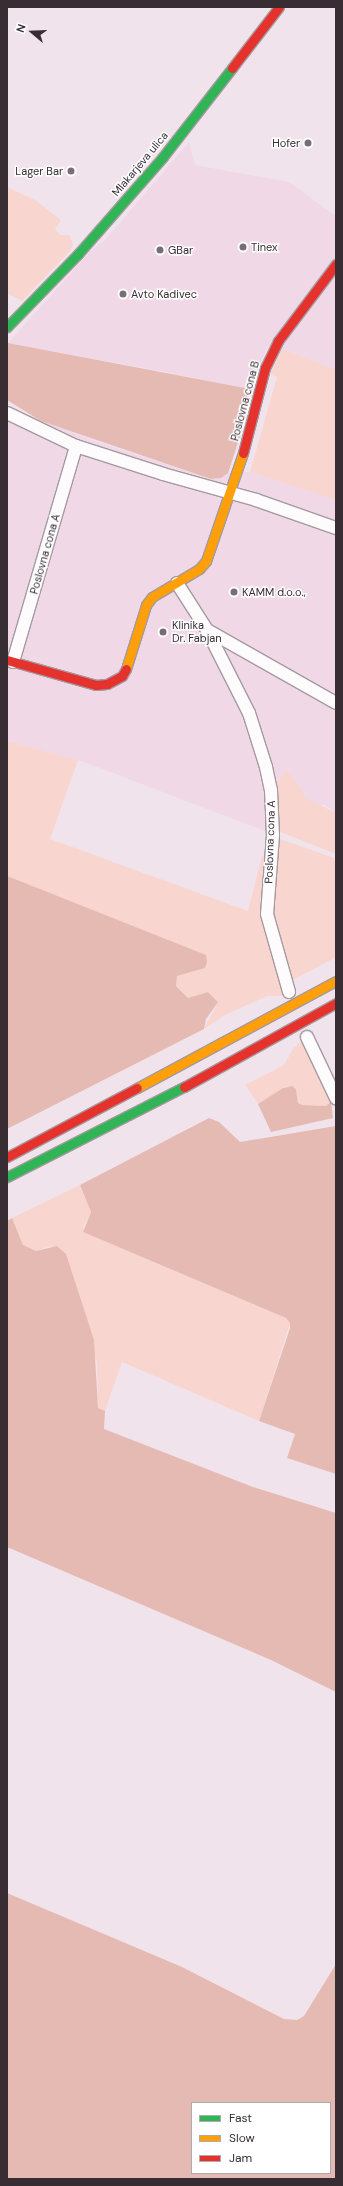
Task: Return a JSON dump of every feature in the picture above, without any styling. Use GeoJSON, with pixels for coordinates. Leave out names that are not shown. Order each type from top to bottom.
{"type":"FeatureCollection","features":[{"type":"Feature","properties":{"kind":"main road","name":"Mlakarjeva ulica"},"geometry":{"type":"LineString","coordinates":[[7,327],[78,254],[148,174],[279,7]]}},
{"type":"Feature","properties":{"kind":"main road","name":"Poslovna cona B"},"geometry":{"type":"LineString","coordinates":[[231,493],[268,361],[278,341],[336,264]]}},
{"type":"Feature","properties":{"kind":"main road","name":"Poslovna cona A"},"geometry":{"type":"LineString","coordinates":[[10,661],[82,683],[107,684],[122,676],[128,666],[146,606],[152,597],[199,569],[206,561],[231,493]]}},
{"type":"Feature","properties":{"kind":"main road"},"geometry":{"type":"LineString","coordinates":[[7,1157],[336,981]]}},
{"type":"Feature","properties":{"kind":"main road"},"geometry":{"type":"LineString","coordinates":[[7,1177],[182,1088],[336,1003]]}},
{"type":"Feature","properties":{"kind":"street"},"geometry":{"type":"LineString","coordinates":[[7,413],[76,446],[231,493],[336,528]]}},
{"type":"Feature","properties":{"kind":"street","name":"Poslovna cona A"},"geometry":{"type":"LineString","coordinates":[[10,661],[76,446]]}},
{"type":"Feature","properties":{"kind":"street","name":"Poslovna cona A"},"geometry":{"type":"LineString","coordinates":[[177,582],[207,630],[249,713],[266,767],[271,790],[272,835],[267,914],[289,992]]}},
{"type":"Feature","properties":{"kind":"street"},"geometry":{"type":"LineString","coordinates":[[207,630],[336,703]]}},
{"type":"Feature","properties":{"kind":"street"},"geometry":{"type":"LineString","coordinates":[[307,1037],[336,1098]]}},
{"type":"Feature","properties":{"kind":"shaded area"},"geometry":{"type":"Polygon","coordinates":[[[189,142],[195,165],[289,182],[336,216],[336,370],[268,346],[248,391],[245,388],[160,371],[8,343],[90,252],[105,240],[189,142]]]}},
{"type":"Feature","properties":{"kind":"shaded area"},"geometry":{"type":"Polygon","coordinates":[[[7,187],[35,200],[61,220],[55,229],[61,235],[69,235],[73,244],[71,250],[22,301],[7,293],[7,187]]]}},
{"type":"Feature","properties":{"kind":"shaded area"},"geometry":{"type":"Polygon","coordinates":[[[8,343],[245,388],[248,391],[241,433],[228,473],[221,478],[211,479],[41,421],[7,400],[8,343]]]}},
{"type":"Feature","properties":{"kind":"shaded area"},"geometry":{"type":"Polygon","coordinates":[[[282,349],[336,370],[336,500],[250,472],[277,377],[270,374],[282,349]]]}},
{"type":"Feature","properties":{"kind":"shaded area"},"geometry":{"type":"Polygon","coordinates":[[[7,406],[92,440],[211,479],[221,478],[228,473],[250,472],[336,500],[336,813],[323,804],[321,807],[277,782],[278,821],[268,832],[81,761],[7,741],[7,406]]]}},
{"type":"Feature","properties":{"kind":"shaded area"},"geometry":{"type":"Polygon","coordinates":[[[7,741],[78,760],[50,839],[248,911],[262,856],[266,856],[263,918],[267,941],[285,992],[285,996],[267,996],[225,1015],[204,1029],[218,1002],[208,992],[188,998],[176,986],[177,976],[205,968],[7,876],[7,741]]]}},
{"type":"Feature","properties":{"kind":"shaded area"},"geometry":{"type":"Polygon","coordinates":[[[287,770],[304,793],[304,797],[336,813],[336,854],[278,831],[277,782],[287,770]]]}},
{"type":"Feature","properties":{"kind":"shaded area"},"geometry":{"type":"Polygon","coordinates":[[[277,838],[334,858],[336,864],[336,957],[291,981],[273,923],[277,838]]]}},
{"type":"Feature","properties":{"kind":"shaded area"},"geometry":{"type":"Polygon","coordinates":[[[7,876],[206,955],[207,962],[205,968],[177,976],[176,986],[188,998],[208,992],[218,1002],[206,1019],[204,1029],[7,1129],[7,876]]]}},
{"type":"Feature","properties":{"kind":"shaded area"},"geometry":{"type":"Polygon","coordinates":[[[303,1040],[331,1102],[326,1106],[302,1105],[298,1103],[296,1089],[287,1086],[258,1104],[245,1085],[284,1065],[294,1047],[303,1040]]]}},
{"type":"Feature","properties":{"kind":"shaded area"},"geometry":{"type":"Polygon","coordinates":[[[292,1086],[296,1089],[298,1103],[302,1105],[326,1106],[331,1102],[333,1118],[271,1132],[258,1104],[283,1088],[292,1086]]]}},
{"type":"Feature","properties":{"kind":"shaded area"},"geometry":{"type":"Polygon","coordinates":[[[209,1118],[219,1122],[240,1142],[336,1126],[336,1474],[287,1458],[295,1434],[259,1421],[290,1328],[290,1323],[286,1318],[83,1232],[91,1212],[80,1185],[209,1118]]]}},
{"type":"Feature","properties":{"kind":"shaded area"},"geometry":{"type":"Polygon","coordinates":[[[80,1185],[91,1212],[83,1227],[90,1235],[286,1318],[290,1323],[259,1421],[122,1362],[105,1411],[98,1408],[97,1362],[51,1246],[36,1251],[23,1245],[12,1218],[80,1185]]]}},
{"type":"Feature","properties":{"kind":"shaded area"},"geometry":{"type":"Polygon","coordinates":[[[12,1218],[23,1245],[36,1251],[57,1246],[66,1254],[94,1340],[98,1408],[105,1411],[104,1429],[253,1487],[336,1513],[336,1692],[271,1660],[7,1547],[7,1221],[12,1218]]]}},
{"type":"Feature","properties":{"kind":"shaded area"},"geometry":{"type":"Polygon","coordinates":[[[7,1893],[182,1967],[284,2019],[297,2020],[304,2016],[336,1964],[336,2179],[7,2179],[7,1893]]]}},
{"type":"Feature","properties":{"kind":"traffic: fast"},"geometry":{"type":"LineString","coordinates":[[7,327],[78,254],[162,158],[232,68]]}},
{"type":"Feature","properties":{"kind":"traffic: fast"},"geometry":{"type":"LineString","coordinates":[[7,1177],[184,1087]]}},
{"type":"Feature","properties":{"kind":"traffic: slow"},"geometry":{"type":"LineString","coordinates":[[126,669],[146,605],[152,597],[199,569],[206,561],[243,453]]}},
{"type":"Feature","properties":{"kind":"traffic: slow"},"geometry":{"type":"LineString","coordinates":[[137,1088],[336,981]]}},
{"type":"Feature","properties":{"kind":"traffic: jam"},"geometry":{"type":"LineString","coordinates":[[232,68],[279,7]]}},
{"type":"Feature","properties":{"kind":"traffic: jam"},"geometry":{"type":"LineString","coordinates":[[243,453],[265,368],[278,341],[336,264]]}},
{"type":"Feature","properties":{"kind":"traffic: jam"},"geometry":{"type":"LineString","coordinates":[[7,660],[96,685],[107,684],[122,676],[126,669]]}},
{"type":"Feature","properties":{"kind":"traffic: jam"},"geometry":{"type":"LineString","coordinates":[[184,1087],[336,1003]]}},
{"type":"Feature","properties":{"kind":"traffic: jam"},"geometry":{"type":"LineString","coordinates":[[7,1157],[137,1088]]}},
{"type":"Feature","properties":{"kind":"place","name":"Hofer"},"geometry":{"type":"Point","coordinates":[308,143]}},
{"type":"Feature","properties":{"kind":"place","name":"Lager Bar"},"geometry":{"type":"Point","coordinates":[71,171]}},
{"type":"Feature","properties":{"kind":"place","name":"Tinex"},"geometry":{"type":"Point","coordinates":[243,247]}},
{"type":"Feature","properties":{"kind":"place","name":"GBar"},"geometry":{"type":"Point","coordinates":[160,250]}},
{"type":"Feature","properties":{"kind":"place","name":"Avto Kadivec"},"geometry":{"type":"Point","coordinates":[123,294]}},
{"type":"Feature","properties":{"kind":"place","name":"KAMM d.o.o.,"},"geometry":{"type":"Point","coordinates":[234,592]}},
{"type":"Feature","properties":{"kind":"place","name":"Klinika Dr. Fabjan"},"geometry":{"type":"Point","coordinates":[163,632]}}]}
